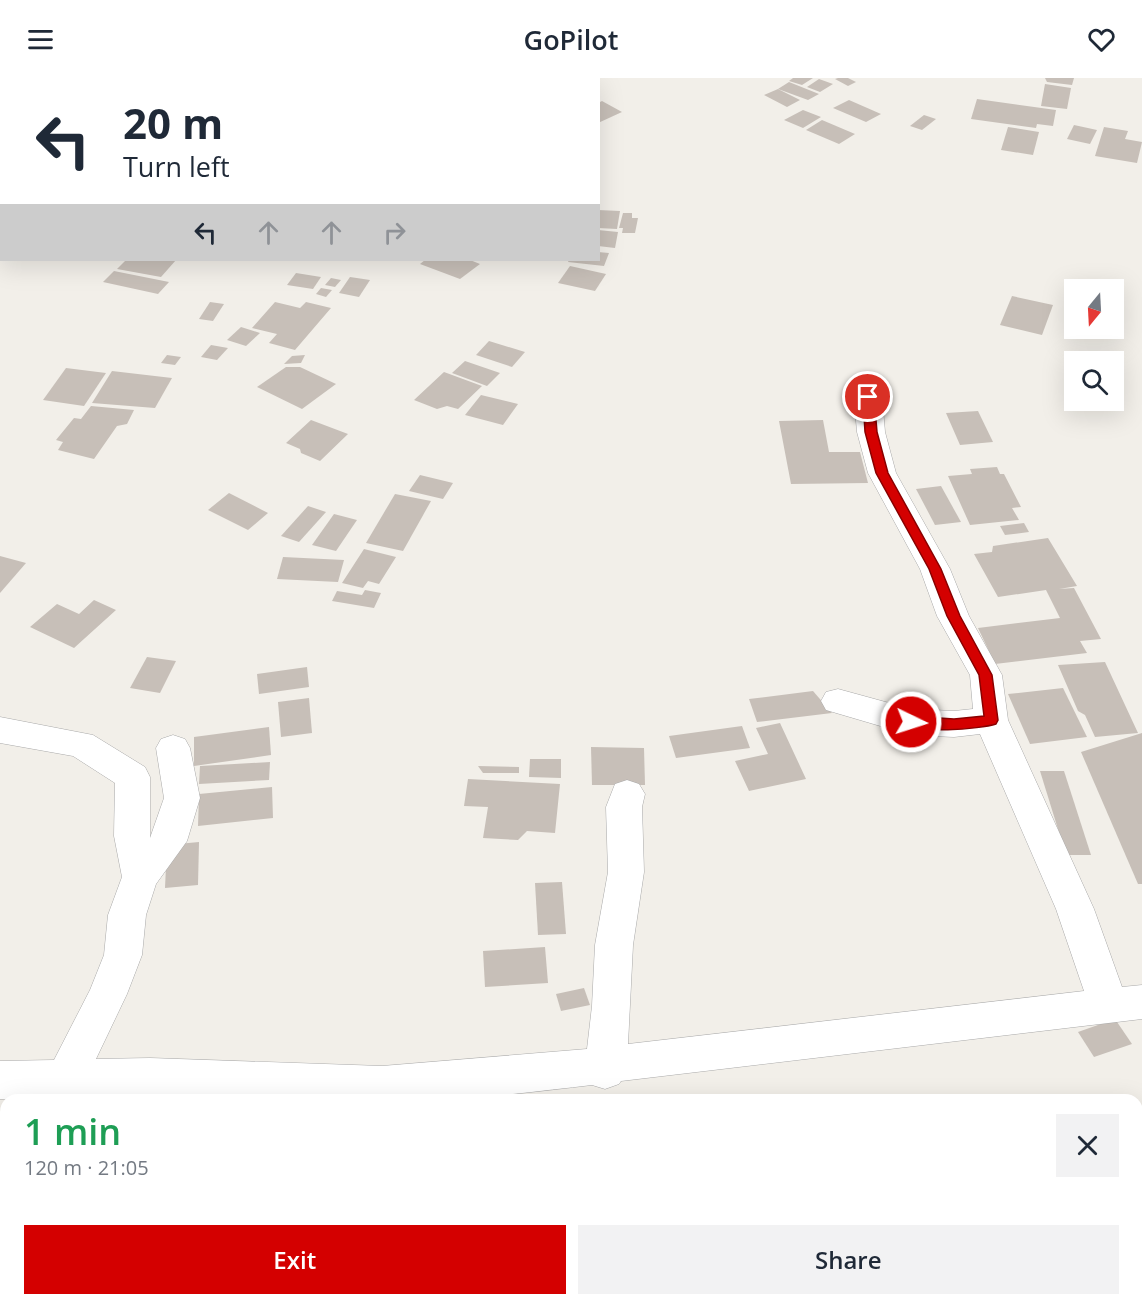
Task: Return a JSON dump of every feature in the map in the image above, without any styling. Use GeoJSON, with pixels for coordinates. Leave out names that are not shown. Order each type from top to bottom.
{"type":"FeatureCollection","features":[{"type":"Feature","properties":{"kind":"street"},"geometry":{"type":"LineString","coordinates":[[0,1080],[66,1089],[150,1076],[382,1085],[606,1068],[1126,1004],[1075,909],[991,720],[986,675],[953,616],[935,569],[882,473],[871,432],[868,397]]}},
{"type":"Feature","properties":{"kind":"street"},"geometry":{"type":"LineString","coordinates":[[838,702],[911,722],[954,724],[991,720]]}},
{"type":"Feature","properties":{"kind":"street"},"geometry":{"type":"LineString","coordinates":[[0,730],[81,744],[133,777],[132,836],[140,877]]}},
{"type":"Feature","properties":{"kind":"street"},"geometry":{"type":"LineString","coordinates":[[66,1089],[123,955],[127,915],[140,877],[169,840],[182,798],[173,748]]}},
{"type":"Feature","properties":{"kind":"street"},"geometry":{"type":"LineString","coordinates":[[606,1068],[612,1006],[614,945],[626,872],[624,807],[627,794]]}},
{"type":"Feature","properties":{"kind":"building"},"geometry":{"type":"Polygon","coordinates":[[[793,78],[813,78],[802,85],[789,81],[793,78]]]}},
{"type":"Feature","properties":{"kind":"building"},"geometry":{"type":"Polygon","coordinates":[[[848,78],[856,82],[848,86],[835,79],[848,78]]]}},
{"type":"Feature","properties":{"kind":"building"},"geometry":{"type":"Polygon","coordinates":[[[1045,78],[1074,78],[1072,85],[1047,82],[1045,78]]]}},
{"type":"Feature","properties":{"kind":"building"},"geometry":{"type":"Polygon","coordinates":[[[819,79],[833,84],[820,92],[807,87],[819,79]]]}},
{"type":"Feature","properties":{"kind":"building"},"geometry":{"type":"Polygon","coordinates":[[[789,82],[819,94],[808,100],[778,89],[789,82]]]}},
{"type":"Feature","properties":{"kind":"building"},"geometry":{"type":"Polygon","coordinates":[[[1045,84],[1071,88],[1067,109],[1041,106],[1045,84]]]}},
{"type":"Feature","properties":{"kind":"building"},"geometry":{"type":"Polygon","coordinates":[[[778,89],[800,100],[787,107],[764,95],[778,89]]]}},
{"type":"Feature","properties":{"kind":"building"},"geometry":{"type":"Polygon","coordinates":[[[977,99],[1056,110],[1053,126],[1037,124],[1036,128],[971,119],[977,99]]]}},
{"type":"Feature","properties":{"kind":"building"},"geometry":{"type":"Polygon","coordinates":[[[849,100],[881,114],[866,122],[833,108],[849,100]]]}},
{"type":"Feature","properties":{"kind":"building"},"geometry":{"type":"Polygon","coordinates":[[[602,101],[622,112],[600,122],[600,102],[602,101]]]}},
{"type":"Feature","properties":{"kind":"building"},"geometry":{"type":"Polygon","coordinates":[[[803,110],[821,117],[803,128],[784,120],[803,110]]]}},
{"type":"Feature","properties":{"kind":"building"},"geometry":{"type":"Polygon","coordinates":[[[924,115],[936,119],[922,130],[910,126],[924,115]]]}},
{"type":"Feature","properties":{"kind":"building"},"geometry":{"type":"Polygon","coordinates":[[[822,120],[855,134],[839,144],[806,130],[822,120]]]}},
{"type":"Feature","properties":{"kind":"building"},"geometry":{"type":"Polygon","coordinates":[[[1074,125],[1097,130],[1090,144],[1067,139],[1074,125]]]}},
{"type":"Feature","properties":{"kind":"building"},"geometry":{"type":"Polygon","coordinates":[[[1008,127],[1039,132],[1033,155],[1001,150],[1008,127]]]}},
{"type":"Feature","properties":{"kind":"building"},"geometry":{"type":"Polygon","coordinates":[[[1104,127],[1128,131],[1125,139],[1142,142],[1137,163],[1095,156],[1104,127]]]}},
{"type":"Feature","properties":{"kind":"building"},"geometry":{"type":"Polygon","coordinates":[[[600,210],[620,211],[617,229],[600,228],[600,210]]]}},
{"type":"Feature","properties":{"kind":"building"},"geometry":{"type":"Polygon","coordinates":[[[623,213],[632,213],[632,218],[638,218],[635,233],[622,233],[623,228],[619,228],[623,213]]]}},
{"type":"Feature","properties":{"kind":"building"},"geometry":{"type":"Polygon","coordinates":[[[600,230],[618,232],[615,248],[600,246],[600,230]]]}},
{"type":"Feature","properties":{"kind":"building"},"geometry":{"type":"Polygon","coordinates":[[[600,252],[609,253],[604,266],[568,262],[600,261],[600,252]]]}},
{"type":"Feature","properties":{"kind":"building"},"geometry":{"type":"Polygon","coordinates":[[[125,261],[175,261],[161,277],[117,269],[125,261]]]}},
{"type":"Feature","properties":{"kind":"building"},"geometry":{"type":"Polygon","coordinates":[[[424,261],[472,261],[480,264],[460,279],[420,264],[424,261]]]}},
{"type":"Feature","properties":{"kind":"building"},"geometry":{"type":"Polygon","coordinates":[[[570,266],[606,274],[595,291],[558,283],[570,266]]]}},
{"type":"Feature","properties":{"kind":"building"},"geometry":{"type":"Polygon","coordinates":[[[114,271],[169,282],[158,294],[103,282],[114,271]]]}},
{"type":"Feature","properties":{"kind":"building"},"geometry":{"type":"Polygon","coordinates":[[[296,273],[321,277],[313,289],[287,285],[296,273]]]}},
{"type":"Feature","properties":{"kind":"building"},"geometry":{"type":"Polygon","coordinates":[[[350,277],[370,280],[359,297],[339,293],[350,277]]]}},
{"type":"Feature","properties":{"kind":"building"},"geometry":{"type":"Polygon","coordinates":[[[331,278],[341,280],[335,287],[325,285],[331,278]]]}},
{"type":"Feature","properties":{"kind":"building"},"geometry":{"type":"Polygon","coordinates":[[[321,288],[332,290],[326,297],[316,294],[321,288]]]}},
{"type":"Feature","properties":{"kind":"building"},"geometry":{"type":"Polygon","coordinates":[[[1012,296],[1053,305],[1042,335],[1000,325],[1012,296]]]}},
{"type":"Feature","properties":{"kind":"building"},"geometry":{"type":"Polygon","coordinates":[[[210,302],[224,304],[213,321],[199,319],[210,302]]]}},
{"type":"Feature","properties":{"kind":"building"},"geometry":{"type":"Polygon","coordinates":[[[275,302],[300,308],[306,302],[331,308],[295,350],[269,343],[277,334],[252,328],[275,302]]]}},
{"type":"Feature","properties":{"kind":"building"},"geometry":{"type":"Polygon","coordinates":[[[241,327],[260,333],[246,346],[227,340],[241,327]]]}},
{"type":"Feature","properties":{"kind":"building"},"geometry":{"type":"Polygon","coordinates":[[[489,341],[525,352],[512,367],[476,355],[489,341]]]}},
{"type":"Feature","properties":{"kind":"building"},"geometry":{"type":"Polygon","coordinates":[[[211,345],[228,348],[217,360],[201,357],[211,345]]]}},
{"type":"Feature","properties":{"kind":"building"},"geometry":{"type":"Polygon","coordinates":[[[167,355],[181,357],[175,365],[161,363],[167,355]]]}},
{"type":"Feature","properties":{"kind":"building"},"geometry":{"type":"Polygon","coordinates":[[[305,355],[301,363],[284,364],[292,356],[305,355]]]}},
{"type":"Feature","properties":{"kind":"building"},"geometry":{"type":"Polygon","coordinates":[[[465,361],[500,373],[487,386],[452,373],[465,361]]]}},
{"type":"Feature","properties":{"kind":"building"},"geometry":{"type":"Polygon","coordinates":[[[286,367],[300,367],[336,384],[302,409],[257,387],[286,367]]]}},
{"type":"Feature","properties":{"kind":"building"},"geometry":{"type":"Polygon","coordinates":[[[66,368],[106,373],[84,406],[43,400],[66,368]]]}},
{"type":"Feature","properties":{"kind":"building"},"geometry":{"type":"Polygon","coordinates":[[[112,371],[172,378],[155,408],[92,403],[112,371]]]}},
{"type":"Feature","properties":{"kind":"building"},"geometry":{"type":"Polygon","coordinates":[[[444,372],[482,386],[458,409],[447,406],[437,409],[414,400],[444,372]]]}},
{"type":"Feature","properties":{"kind":"building"},"geometry":{"type":"Polygon","coordinates":[[[481,395],[518,404],[503,425],[465,415],[481,395]]]}},
{"type":"Feature","properties":{"kind":"building"},"geometry":{"type":"Polygon","coordinates":[[[91,406],[134,410],[127,424],[117,426],[94,459],[58,450],[63,442],[56,440],[74,418],[81,419],[91,406]]]}},
{"type":"Feature","properties":{"kind":"building"},"geometry":{"type":"Polygon","coordinates":[[[978,411],[993,442],[960,445],[946,413],[978,411]]]}},
{"type":"Feature","properties":{"kind":"building"},"geometry":{"type":"Polygon","coordinates":[[[311,420],[348,434],[320,461],[301,453],[300,449],[286,443],[311,420]]]}},
{"type":"Feature","properties":{"kind":"building"},"geometry":{"type":"Polygon","coordinates":[[[823,420],[829,452],[860,452],[868,483],[791,484],[779,421],[823,420]]]}},
{"type":"Feature","properties":{"kind":"building"},"geometry":{"type":"Polygon","coordinates":[[[997,467],[1000,474],[1004,474],[1021,507],[1012,508],[1019,520],[970,525],[948,476],[972,474],[970,469],[997,467]]]}},
{"type":"Feature","properties":{"kind":"building"},"geometry":{"type":"Polygon","coordinates":[[[420,475],[453,483],[443,499],[409,491],[420,475]]]}},
{"type":"Feature","properties":{"kind":"building"},"geometry":{"type":"Polygon","coordinates":[[[941,486],[961,522],[935,525],[916,489],[941,486]]]}},
{"type":"Feature","properties":{"kind":"building"},"geometry":{"type":"Polygon","coordinates":[[[229,493],[268,513],[248,530],[208,510],[229,493]]]}},
{"type":"Feature","properties":{"kind":"building"},"geometry":{"type":"Polygon","coordinates":[[[395,494],[431,501],[403,551],[366,543],[395,494]]]}},
{"type":"Feature","properties":{"kind":"building"},"geometry":{"type":"Polygon","coordinates":[[[308,506],[326,512],[299,542],[281,536],[308,506]]]}},
{"type":"Feature","properties":{"kind":"building"},"geometry":{"type":"Polygon","coordinates":[[[334,514],[357,520],[336,551],[312,545],[334,514]]]}},
{"type":"Feature","properties":{"kind":"building"},"geometry":{"type":"Polygon","coordinates":[[[1024,523],[1029,532],[1005,535],[1000,526],[1024,523]]]}},
{"type":"Feature","properties":{"kind":"building"},"geometry":{"type":"Polygon","coordinates":[[[1048,538],[1077,586],[1059,589],[1074,588],[1101,639],[1080,641],[1087,653],[995,664],[978,628],[1060,618],[1046,590],[998,597],[974,554],[992,552],[993,546],[1048,538]]]}},
{"type":"Feature","properties":{"kind":"building"},"geometry":{"type":"Polygon","coordinates":[[[364,549],[396,557],[379,584],[368,581],[363,588],[342,583],[364,549]]]}},
{"type":"Feature","properties":{"kind":"building"},"geometry":{"type":"Polygon","coordinates":[[[0,556],[26,563],[0,593],[0,556]]]}},
{"type":"Feature","properties":{"kind":"building"},"geometry":{"type":"Polygon","coordinates":[[[283,557],[344,560],[338,582],[277,579],[283,557]]]}},
{"type":"Feature","properties":{"kind":"building"},"geometry":{"type":"Polygon","coordinates":[[[365,590],[381,593],[374,608],[332,601],[337,591],[362,595],[365,590]]]}},
{"type":"Feature","properties":{"kind":"building"},"geometry":{"type":"Polygon","coordinates":[[[94,600],[116,610],[74,648],[30,627],[57,604],[79,614],[94,600]]]}},
{"type":"Feature","properties":{"kind":"building"},"geometry":{"type":"Polygon","coordinates":[[[147,657],[176,661],[160,693],[130,688],[147,657]]]}},
{"type":"Feature","properties":{"kind":"building"},"geometry":{"type":"Polygon","coordinates":[[[1105,662],[1138,733],[1095,737],[1085,715],[1078,711],[1058,665],[1105,662]]]}},
{"type":"Feature","properties":{"kind":"building"},"geometry":{"type":"Polygon","coordinates":[[[307,667],[309,687],[259,694],[257,674],[307,667]]]}},
{"type":"Feature","properties":{"kind":"building"},"geometry":{"type":"Polygon","coordinates":[[[1063,688],[1087,737],[1030,744],[1008,694],[1063,688]]]}},
{"type":"Feature","properties":{"kind":"building"},"geometry":{"type":"Polygon","coordinates":[[[813,691],[832,713],[757,722],[749,699],[813,691]]]}},
{"type":"Feature","properties":{"kind":"building"},"geometry":{"type":"Polygon","coordinates":[[[309,698],[312,733],[281,737],[278,702],[309,698]]]}},
{"type":"Feature","properties":{"kind":"building"},"geometry":{"type":"Polygon","coordinates":[[[780,723],[806,779],[749,791],[735,761],[768,754],[756,728],[780,723]]]}},
{"type":"Feature","properties":{"kind":"building"},"geometry":{"type":"Polygon","coordinates":[[[742,726],[750,748],[676,758],[669,736],[742,726]]]}},
{"type":"Feature","properties":{"kind":"building"},"geometry":{"type":"Polygon","coordinates":[[[269,727],[271,755],[194,766],[194,737],[269,727]]]}},
{"type":"Feature","properties":{"kind":"building"},"geometry":{"type":"Polygon","coordinates":[[[1142,733],[1142,884],[1138,884],[1081,752],[1142,733]]]}},
{"type":"Feature","properties":{"kind":"building"},"geometry":{"type":"Polygon","coordinates":[[[591,747],[644,748],[645,785],[592,785],[591,747]]]}},
{"type":"Feature","properties":{"kind":"building"},"geometry":{"type":"Polygon","coordinates":[[[530,759],[561,759],[561,778],[529,777],[530,759]]]}},
{"type":"Feature","properties":{"kind":"building"},"geometry":{"type":"Polygon","coordinates":[[[270,762],[269,780],[199,784],[200,766],[270,762]]]}},
{"type":"Feature","properties":{"kind":"building"},"geometry":{"type":"Polygon","coordinates":[[[478,766],[519,767],[519,773],[483,773],[478,766]]]}},
{"type":"Feature","properties":{"kind":"building"},"geometry":{"type":"Polygon","coordinates":[[[1040,771],[1064,771],[1091,855],[1066,855],[1040,771]]]}},
{"type":"Feature","properties":{"kind":"building"},"geometry":{"type":"Polygon","coordinates":[[[468,779],[560,784],[555,833],[527,831],[518,840],[483,838],[488,807],[464,806],[468,779]]]}},
{"type":"Feature","properties":{"kind":"building"},"geometry":{"type":"Polygon","coordinates":[[[272,787],[273,818],[198,826],[199,794],[272,787]]]}},
{"type":"Feature","properties":{"kind":"building"},"geometry":{"type":"Polygon","coordinates":[[[199,842],[198,885],[165,888],[167,845],[199,842]]]}},
{"type":"Feature","properties":{"kind":"building"},"geometry":{"type":"Polygon","coordinates":[[[562,882],[566,934],[538,935],[535,883],[562,882]]]}},
{"type":"Feature","properties":{"kind":"building"},"geometry":{"type":"Polygon","coordinates":[[[545,947],[548,983],[485,987],[483,951],[545,947]]]}},
{"type":"Feature","properties":{"kind":"building"},"geometry":{"type":"Polygon","coordinates":[[[584,988],[590,1005],[561,1011],[556,994],[584,988]]]}},
{"type":"Feature","properties":{"kind":"building"},"geometry":{"type":"Polygon","coordinates":[[[1115,1019],[1132,1044],[1094,1057],[1078,1032],[1115,1019]]]}},
{"type":"Feature","properties":{"kind":"route"},"geometry":{"type":"LineString","coordinates":[[868,397],[871,432],[882,473],[912,524],[935,569],[953,616],[986,675],[991,720],[954,724],[911,722]]}}]}
